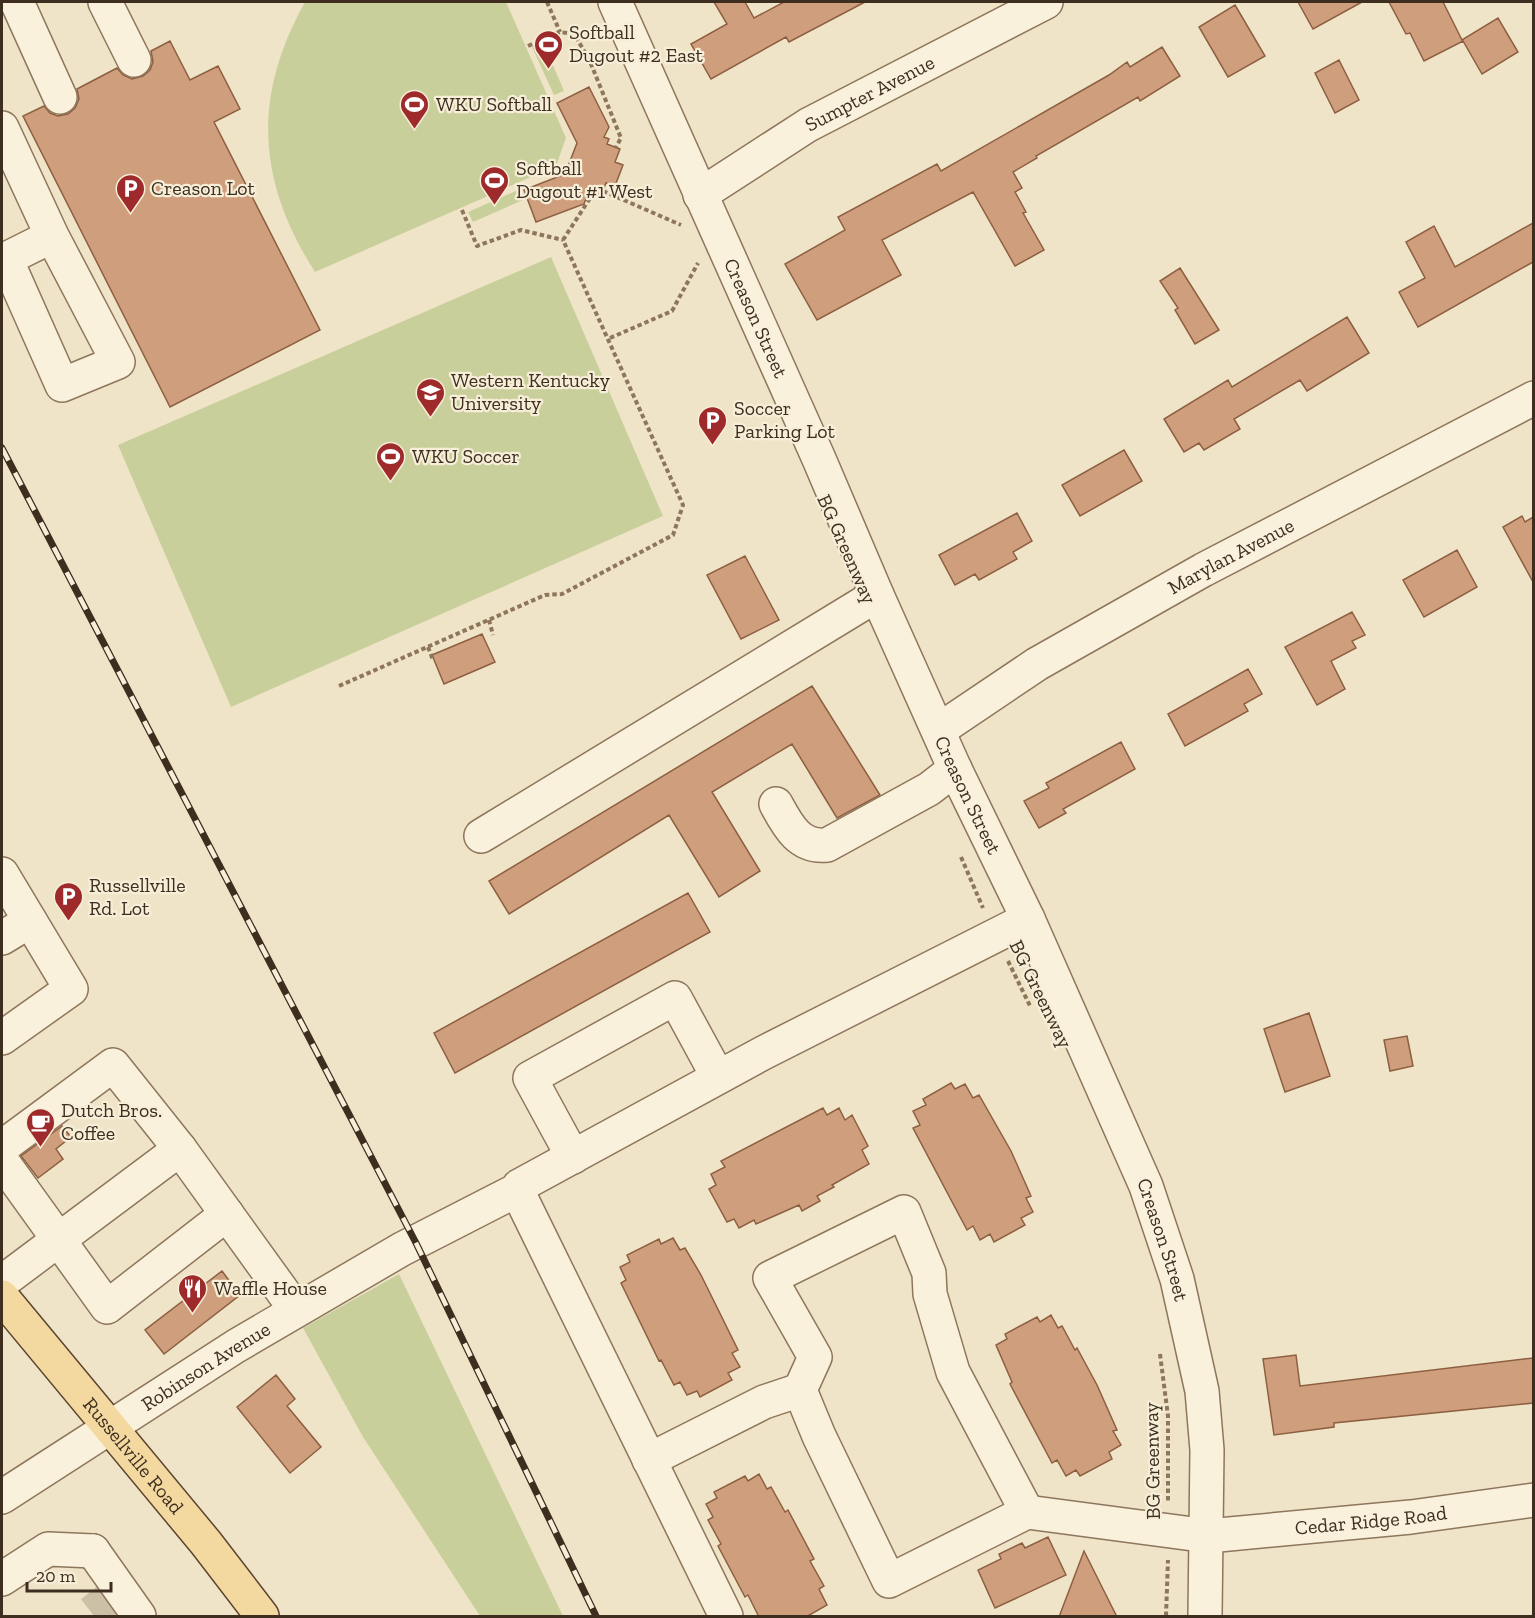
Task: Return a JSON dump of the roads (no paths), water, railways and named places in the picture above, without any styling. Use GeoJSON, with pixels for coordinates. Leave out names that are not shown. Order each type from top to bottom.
{"type":"FeatureCollection","features":[{"type":"Feature","properties":{"kind":"main road","name":"Russellville Road"},"geometry":{"type":"LineString","coordinates":[[2,1297],[110,1427],[262,1617]]}},
{"type":"Feature","properties":{"kind":"street"},"geometry":{"type":"LineString","coordinates":[[17,2],[60,97]]}},
{"type":"Feature","properties":{"kind":"street"},"geometry":{"type":"LineString","coordinates":[[105,2],[134,60]]}},
{"type":"Feature","properties":{"kind":"street","name":"Creason Street"},"geometry":{"type":"LineString","coordinates":[[615,2],[955,769],[1028,918],[1146,1186],[1177,1279],[1202,1391],[1207,1450],[1208,1536],[1205,1617]]}},
{"type":"Feature","properties":{"kind":"street","name":"Sumpter Avenue"},"geometry":{"type":"LineString","coordinates":[[700,195],[808,125],[1046,2]]}},
{"type":"Feature","properties":{"kind":"street"},"geometry":{"type":"LineString","coordinates":[[2,128],[52,236]]}},
{"type":"Feature","properties":{"kind":"street","name":"Marylan Avenue"},"geometry":{"type":"LineString","coordinates":[[939,730],[1037,664],[1203,570],[1533,398]]}},
{"type":"Feature","properties":{"kind":"street"},"geometry":{"type":"LineString","coordinates":[[481,836],[877,595]]}},
{"type":"Feature","properties":{"kind":"street"},"geometry":{"type":"LineString","coordinates":[[776,804],[796,836],[808,844],[827,845],[929,789],[955,769]]}},
{"type":"Feature","properties":{"kind":"street"},"geometry":{"type":"LineString","coordinates":[[2,874],[71,989],[2,1038]]}},
{"type":"Feature","properties":{"kind":"street","name":"Robinson Avenue"},"geometry":{"type":"LineString","coordinates":[[2,1497],[296,1310],[350,1279],[517,1190],[519,1186],[718,1077],[1028,918]]}},
{"type":"Feature","properties":{"kind":"street"},"geometry":{"type":"LineString","coordinates":[[2,938],[30,921]]}},
{"type":"Feature","properties":{"kind":"street"},"geometry":{"type":"LineString","coordinates":[[573,1157],[530,1078],[675,998],[718,1077]]}},
{"type":"Feature","properties":{"kind":"street"},"geometry":{"type":"LineString","coordinates":[[2,1147],[112,1065],[180,1149],[296,1310]]}},
{"type":"Feature","properties":{"kind":"street"},"geometry":{"type":"LineString","coordinates":[[2,1282],[180,1149]]}},
{"type":"Feature","properties":{"kind":"street"},"geometry":{"type":"LineString","coordinates":[[2,1161],[107,1306],[227,1214]]}},
{"type":"Feature","properties":{"kind":"street"},"geometry":{"type":"LineString","coordinates":[[517,1190],[726,1617]]}},
{"type":"Feature","properties":{"kind":"street"},"geometry":{"type":"LineString","coordinates":[[649,1460],[764,1402],[800,1390],[816,1357],[770,1278],[904,1212],[929,1273],[930,1294],[953,1372],[1027,1512],[889,1581],[853,1510],[800,1390]]}},
{"type":"Feature","properties":{"kind":"street","name":"Cedar Ridge Road"},"geometry":{"type":"LineString","coordinates":[[1027,1512],[1208,1536],[1412,1517],[1533,1500]]}},
{"type":"Feature","properties":{"kind":"street"},"geometry":{"type":"LineString","coordinates":[[2,1579],[48,1549],[93,1551]]}},
{"type":"Feature","properties":{"kind":"street"},"geometry":{"type":"LineString","coordinates":[[93,1551],[91,1581],[94,1589]]}},
{"type":"Feature","properties":{"kind":"street"},"geometry":{"type":"LineString","coordinates":[[93,1551],[139,1617]]}},
{"type":"Feature","properties":{"kind":"tunnel"},"geometry":{"type":"LineString","coordinates":[[94,1589],[115,1616]]}},
{"type":"Feature","properties":{"kind":"railway"},"geometry":{"type":"LineString","coordinates":[[2,448],[416,1243],[596,1616]]}},
{"type":"Feature","properties":{"kind":"place","name":"Softball Dugout #2 East"},"geometry":{"type":"Point","coordinates":[548,70]}},
{"type":"Feature","properties":{"kind":"place","name":"WKU Softball"},"geometry":{"type":"Point","coordinates":[415,130]}},
{"type":"Feature","properties":{"kind":"place","name":"Softball Dugout #1 West"},"geometry":{"type":"Point","coordinates":[495,206]}},
{"type":"Feature","properties":{"kind":"place","name":"Creason Lot"},"geometry":{"type":"Point","coordinates":[130,214]}},
{"type":"Feature","properties":{"kind":"place","name":"Western Kentucky University"},"geometry":{"type":"Point","coordinates":[430,418]}},
{"type":"Feature","properties":{"kind":"place","name":"Soccer Parking Lot"},"geometry":{"type":"Point","coordinates":[713,446]}},
{"type":"Feature","properties":{"kind":"place","name":"WKU Soccer"},"geometry":{"type":"Point","coordinates":[391,482]}},
{"type":"Feature","properties":{"kind":"place","name":"Russellville Rd. Lot"},"geometry":{"type":"Point","coordinates":[68,922]}},
{"type":"Feature","properties":{"kind":"place","name":"Dutch Bros. Coffee"},"geometry":{"type":"Point","coordinates":[40,1148]}},
{"type":"Feature","properties":{"kind":"place","name":"Waffle House"},"geometry":{"type":"Point","coordinates":[193,1314]}}]}
